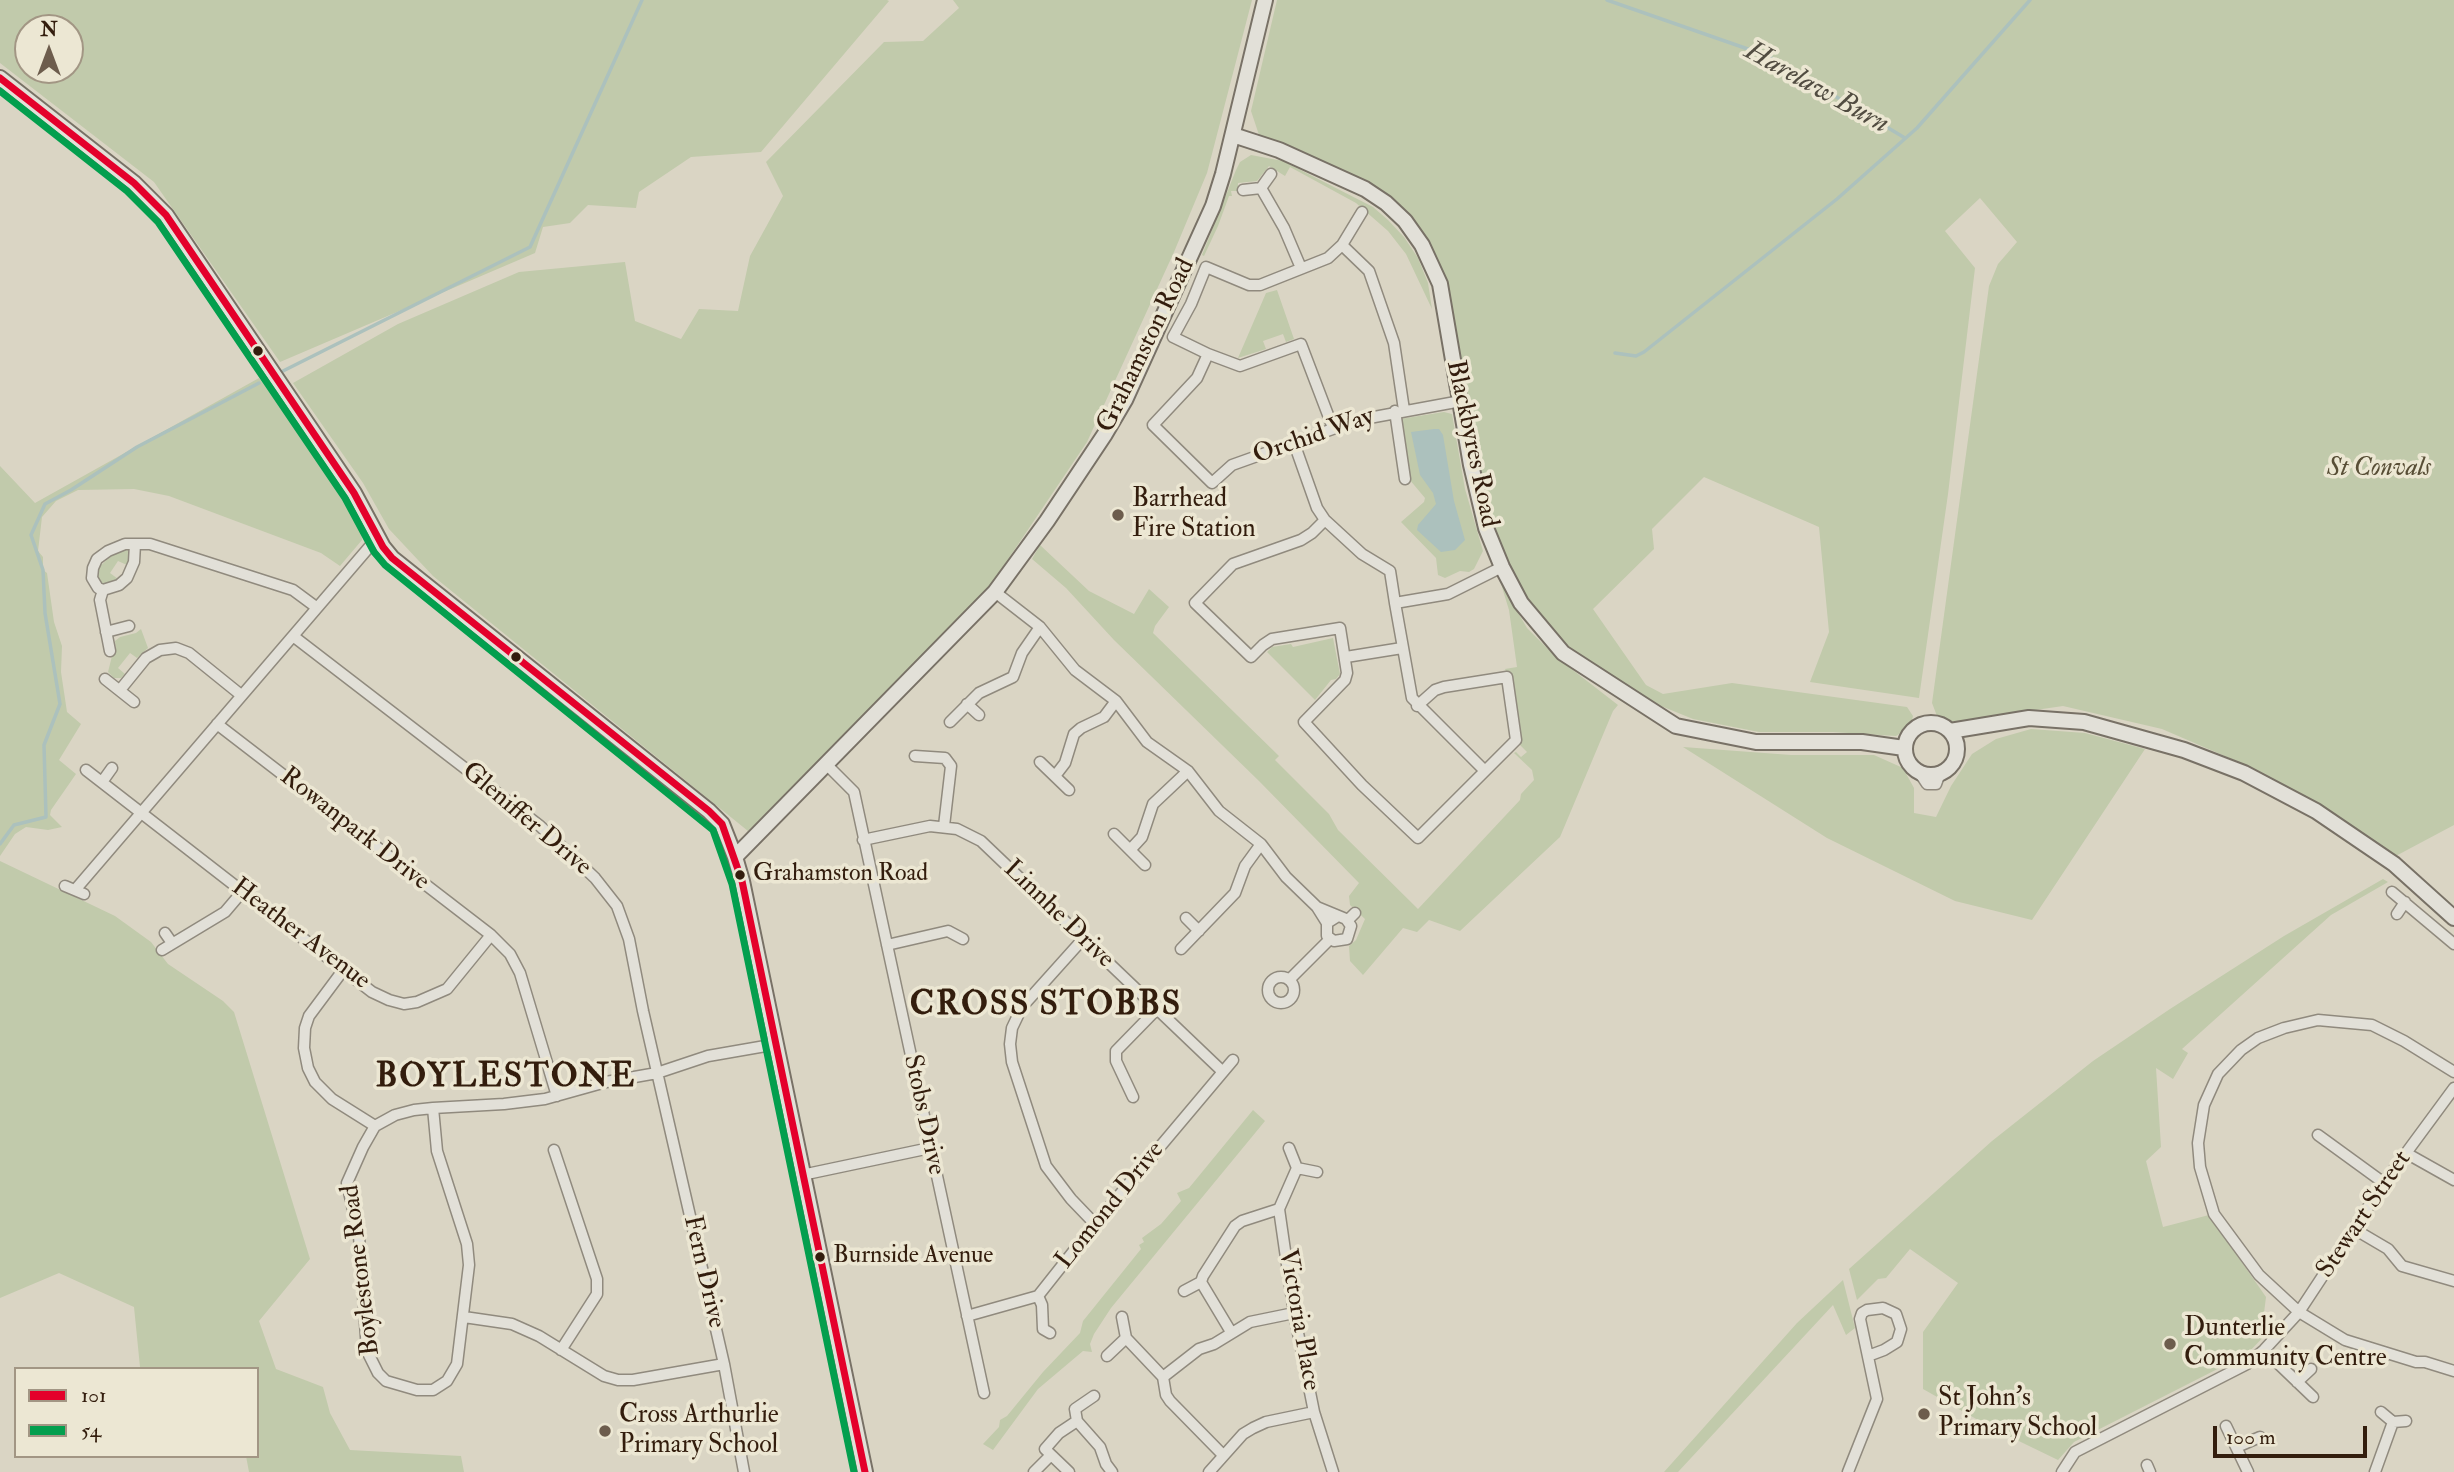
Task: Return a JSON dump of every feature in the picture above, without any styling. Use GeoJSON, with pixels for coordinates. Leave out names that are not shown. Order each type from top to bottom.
{"type":"FeatureCollection","features":[{"type":"Feature","properties":{"kind":"main road","name":"Grahamston Road"},"geometry":{"type":"LineString","coordinates":[[735,857],[995,592],[1047,521],[1105,434],[1125,400],[1213,206],[1265,0]]}},
{"type":"Feature","properties":{"kind":"main road"},"geometry":{"type":"LineString","coordinates":[[0,78],[134,183],[166,215],[354,494],[377,538],[392,558],[722,824],[735,857],[777,1044],[865,1472]]}},
{"type":"Feature","properties":{"kind":"main road","name":"Blackbyres Road"},"geometry":{"type":"LineString","coordinates":[[1233,135],[1279,150],[1365,189],[1386,203],[1405,221],[1422,245],[1440,284],[1478,503],[1502,567],[1521,603],[1563,653],[1676,726],[1756,741],[1862,742],[1904,748]]}},
{"type":"Feature","properties":{"kind":"main road"},"geometry":{"type":"LineString","coordinates":[[1950,731],[2029,718],[2084,722],[2133,733],[2184,750],[2245,773],[2316,811],[2395,864],[2454,918]]}},
{"type":"Feature","properties":{"kind":"main road"},"geometry":{"type":"LineString","coordinates":[[1935,723],[1950,731],[1957,746],[1953,763],[1940,773],[1931,775],[1919,772],[1909,764],[1904,748],[1906,739],[1918,726],[1935,723]]}},
{"type":"Feature","properties":{"kind":"street"},"geometry":{"type":"LineString","coordinates":[[1243,190],[1261,188],[1271,174]]}},
{"type":"Feature","properties":{"kind":"street"},"geometry":{"type":"LineString","coordinates":[[1261,188],[1284,228],[1301,268]]}},
{"type":"Feature","properties":{"kind":"street"},"geometry":{"type":"LineString","coordinates":[[1333,428],[1301,344],[1240,366],[1173,337],[1191,304],[1206,267],[1249,285],[1260,285],[1328,258],[1350,235],[1362,212]]}},
{"type":"Feature","properties":{"kind":"street","name":"Orchid Way"},"geometry":{"type":"LineString","coordinates":[[1342,245],[1369,271],[1394,343],[1405,479]]}},
{"type":"Feature","properties":{"kind":"street","name":"Orchid Way"},"geometry":{"type":"LineString","coordinates":[[1208,354],[1197,378],[1153,425],[1212,483],[1232,466],[1333,428],[1399,411],[1461,401]]}},
{"type":"Feature","properties":{"kind":"street"},"geometry":{"type":"LineString","coordinates":[[1294,443],[1317,508],[1325,520],[1362,554],[1390,571],[1410,695],[1485,771]]}},
{"type":"Feature","properties":{"kind":"street"},"geometry":{"type":"LineString","coordinates":[[1325,520],[1301,540],[1233,564],[1195,603],[1251,657],[1272,639],[1340,628],[1348,673],[1345,680],[1304,722],[1418,838],[1516,740],[1507,677],[1444,687],[1435,690],[1418,706]]}},
{"type":"Feature","properties":{"kind":"street"},"geometry":{"type":"LineString","coordinates":[[75,890],[377,538]]}},
{"type":"Feature","properties":{"kind":"street"},"geometry":{"type":"LineString","coordinates":[[103,590],[119,585],[127,578],[134,562],[135,544]]}},
{"type":"Feature","properties":{"kind":"street"},"geometry":{"type":"LineString","coordinates":[[103,590],[92,578],[97,559],[117,546],[150,544],[293,590],[316,607]]}},
{"type":"Feature","properties":{"kind":"street"},"geometry":{"type":"LineString","coordinates":[[1395,603],[1448,594],[1502,567]]}},
{"type":"Feature","properties":{"kind":"street"},"geometry":{"type":"LineString","coordinates":[[103,590],[100,600],[110,651]]}},
{"type":"Feature","properties":{"kind":"street"},"geometry":{"type":"LineString","coordinates":[[995,592],[1040,627],[1075,670],[1116,701],[1147,741],[1188,771],[1219,811],[1261,844],[1286,877],[1317,907],[1327,923],[1325,932],[1330,939],[1339,942],[1347,939],[1351,931],[1347,917]]}},
{"type":"Feature","properties":{"kind":"street"},"geometry":{"type":"LineString","coordinates":[[106,632],[129,626]]}},
{"type":"Feature","properties":{"kind":"street"},"geometry":{"type":"LineString","coordinates":[[950,722],[986,689],[1013,677],[1022,653],[1040,627]]}},
{"type":"Feature","properties":{"kind":"street","name":"Gleniffer Drive"},"geometry":{"type":"LineString","coordinates":[[293,636],[540,825],[595,878],[617,906],[626,929],[657,1073]]}},
{"type":"Feature","properties":{"kind":"street"},"geometry":{"type":"LineString","coordinates":[[120,690],[146,658],[160,650],[176,648],[189,653],[240,695]]}},
{"type":"Feature","properties":{"kind":"street"},"geometry":{"type":"LineString","coordinates":[[1346,657],[1402,648]]}},
{"type":"Feature","properties":{"kind":"street"},"geometry":{"type":"LineString","coordinates":[[105,679],[134,702]]}},
{"type":"Feature","properties":{"kind":"street"},"geometry":{"type":"LineString","coordinates":[[1055,776],[1065,763],[1074,734],[1104,717],[1116,701]]}},
{"type":"Feature","properties":{"kind":"street"},"geometry":{"type":"LineString","coordinates":[[967,704],[979,715]]}},
{"type":"Feature","properties":{"kind":"street","name":"Rowanpark Drive"},"geometry":{"type":"LineString","coordinates":[[217,724],[491,935],[510,954],[520,973],[557,1096]]}},
{"type":"Feature","properties":{"kind":"street"},"geometry":{"type":"LineString","coordinates":[[915,756],[945,758],[951,766],[944,826]]}},
{"type":"Feature","properties":{"kind":"street"},"geometry":{"type":"LineString","coordinates":[[1040,762],[1069,790]]}},
{"type":"Feature","properties":{"kind":"street","name":"Stobs Drive"},"geometry":{"type":"LineString","coordinates":[[827,765],[854,792],[984,1394]]}},
{"type":"Feature","properties":{"kind":"street"},"geometry":{"type":"LineString","coordinates":[[102,782],[112,768]]}},
{"type":"Feature","properties":{"kind":"street","name":"Heather Avenue"},"geometry":{"type":"LineString","coordinates":[[86,770],[372,992],[389,1000],[404,1004],[417,1002],[447,989],[491,935]]}},
{"type":"Feature","properties":{"kind":"street"},"geometry":{"type":"LineString","coordinates":[[1130,850],[1142,837],[1153,804],[1188,771]]}},
{"type":"Feature","properties":{"kind":"street","name":"Linnhe Drive"},"geometry":{"type":"LineString","coordinates":[[863,839],[930,825],[944,826],[981,841],[1223,1072]]}},
{"type":"Feature","properties":{"kind":"street"},"geometry":{"type":"LineString","coordinates":[[1114,834],[1145,865]]}},
{"type":"Feature","properties":{"kind":"street"},"geometry":{"type":"LineString","coordinates":[[1181,949],[1236,893],[1245,866],[1261,844]]}},
{"type":"Feature","properties":{"kind":"street"},"geometry":{"type":"LineString","coordinates":[[162,950],[225,912],[242,892]]}},
{"type":"Feature","properties":{"kind":"street"},"geometry":{"type":"LineString","coordinates":[[2392,892],[2454,944]]}},
{"type":"Feature","properties":{"kind":"street"},"geometry":{"type":"LineString","coordinates":[[2397,914],[2405,902]]}},
{"type":"Feature","properties":{"kind":"street"},"geometry":{"type":"LineString","coordinates":[[1317,907],[1347,917]]}},
{"type":"Feature","properties":{"kind":"street"},"geometry":{"type":"LineString","coordinates":[[1327,923],[1347,917]]}},
{"type":"Feature","properties":{"kind":"street"},"geometry":{"type":"LineString","coordinates":[[1186,918],[1199,931]]}},
{"type":"Feature","properties":{"kind":"street"},"geometry":{"type":"LineString","coordinates":[[887,945],[948,931],[964,939]]}},
{"type":"Feature","properties":{"kind":"street"},"geometry":{"type":"LineString","coordinates":[[165,933],[172,943]]}},
{"type":"Feature","properties":{"kind":"street"},"geometry":{"type":"LineString","coordinates":[[1083,939],[1022,1007],[1012,1028],[1010,1044],[1012,1062],[1046,1166],[1071,1199],[1095,1224]]}},
{"type":"Feature","properties":{"kind":"street"},"geometry":{"type":"LineString","coordinates":[[1289,980],[1330,939]]}},
{"type":"Feature","properties":{"kind":"street"},"geometry":{"type":"LineString","coordinates":[[344,969],[309,1016],[304,1048],[314,1082],[332,1099],[375,1126],[395,1115],[414,1110],[504,1104],[557,1096],[606,1082],[657,1073],[708,1056],[777,1044]]}},
{"type":"Feature","properties":{"kind":"street"},"geometry":{"type":"LineString","coordinates":[[1133,1097],[1116,1061],[1116,1051],[1156,1010]]}},
{"type":"Feature","properties":{"kind":"street"},"geometry":{"type":"LineString","coordinates":[[2454,1072],[2372,1025],[2318,1020],[2284,1028],[2258,1038],[2241,1050],[2218,1074],[2204,1105],[2198,1143],[2200,1167],[2214,1214],[2259,1275],[2299,1312],[2345,1340],[2454,1371]]}},
{"type":"Feature","properties":{"kind":"street","name":"Lomond Drive"},"geometry":{"type":"LineString","coordinates":[[967,1316],[1038,1296],[1233,1060]]}},
{"type":"Feature","properties":{"kind":"street","name":"Fern Drive"},"geometry":{"type":"LineString","coordinates":[[657,1073],[724,1364],[744,1472]]}},
{"type":"Feature","properties":{"kind":"street","name":"Stewart Street"},"geometry":{"type":"LineString","coordinates":[[2062,1472],[2075,1452],[2248,1364],[2264,1350],[2299,1312],[2384,1183],[2454,1088]]}},
{"type":"Feature","properties":{"kind":"street","name":"Boylestone Road"},"geometry":{"type":"LineString","coordinates":[[375,1126],[347,1183],[359,1236],[367,1351],[371,1362],[386,1381],[416,1390],[433,1390],[447,1381],[457,1364],[469,1265],[467,1244],[438,1151],[433,1108]]}},
{"type":"Feature","properties":{"kind":"street"},"geometry":{"type":"LineString","coordinates":[[2318,1135],[2384,1183]]}},
{"type":"Feature","properties":{"kind":"street"},"geometry":{"type":"LineString","coordinates":[[802,1175],[930,1148]]}},
{"type":"Feature","properties":{"kind":"street"},"geometry":{"type":"LineString","coordinates":[[1184,1291],[1201,1282],[1236,1226],[1242,1221],[1279,1209],[1297,1168],[1289,1148]]}},
{"type":"Feature","properties":{"kind":"street"},"geometry":{"type":"LineString","coordinates":[[554,1150],[597,1279],[597,1294],[561,1350]]}},
{"type":"Feature","properties":{"kind":"street"},"geometry":{"type":"LineString","coordinates":[[2406,1153],[2454,1180]]}},
{"type":"Feature","properties":{"kind":"street"},"geometry":{"type":"LineString","coordinates":[[1297,1168],[1317,1172]]}},
{"type":"Feature","properties":{"kind":"street","name":"Victoria Place"},"geometry":{"type":"LineString","coordinates":[[1279,1209],[1294,1313],[1314,1412],[1333,1472]]}},
{"type":"Feature","properties":{"kind":"street"},"geometry":{"type":"LineString","coordinates":[[2354,1229],[2388,1249],[2402,1266],[2454,1281]]}},
{"type":"Feature","properties":{"kind":"street"},"geometry":{"type":"LineString","coordinates":[[1201,1282],[1231,1332]]}},
{"type":"Feature","properties":{"kind":"street"},"geometry":{"type":"LineString","coordinates":[[1038,1296],[1042,1305],[1044,1329],[1050,1333]]}},
{"type":"Feature","properties":{"kind":"street"},"geometry":{"type":"LineString","coordinates":[[1848,1472],[1877,1399],[1860,1319],[1862,1313],[1867,1310],[1883,1308],[1896,1314],[1901,1329],[1897,1342],[1868,1356]]}},
{"type":"Feature","properties":{"kind":"street"},"geometry":{"type":"LineString","coordinates":[[1163,1377],[1199,1349],[1214,1344],[1250,1322],[1294,1313]]}},
{"type":"Feature","properties":{"kind":"street"},"geometry":{"type":"LineString","coordinates":[[464,1317],[512,1324],[539,1336],[604,1376],[618,1380],[633,1380],[724,1364]]}},
{"type":"Feature","properties":{"kind":"street"},"geometry":{"type":"LineString","coordinates":[[1122,1317],[1126,1338],[1163,1377],[1166,1395],[1170,1401],[1223,1455]]}},
{"type":"Feature","properties":{"kind":"street"},"geometry":{"type":"LineString","coordinates":[[1107,1356],[1126,1338]]}},
{"type":"Feature","properties":{"kind":"street"},"geometry":{"type":"LineString","coordinates":[[2264,1350],[2313,1397]]}},
{"type":"Feature","properties":{"kind":"street"},"geometry":{"type":"LineString","coordinates":[[2297,1382],[2311,1369]]}},
{"type":"Feature","properties":{"kind":"street"},"geometry":{"type":"LineString","coordinates":[[1094,1396],[1075,1409],[1077,1421],[1100,1447],[1112,1472]]}},
{"type":"Feature","properties":{"kind":"street"},"geometry":{"type":"LineString","coordinates":[[1209,1472],[1243,1434],[1252,1428],[1266,1422],[1314,1412]]}},
{"type":"Feature","properties":{"kind":"street"},"geometry":{"type":"LineString","coordinates":[[2381,1412],[2393,1422],[2406,1421]]}},
{"type":"Feature","properties":{"kind":"street"},"geometry":{"type":"LineString","coordinates":[[1069,1472],[1045,1450],[1059,1433],[1077,1421]]}},
{"type":"Feature","properties":{"kind":"street"},"geometry":{"type":"LineString","coordinates":[[2375,1472],[2393,1422]]}},
{"type":"Feature","properties":{"kind":"street"},"geometry":{"type":"LineString","coordinates":[[2226,1426],[2248,1472]]}},
{"type":"Feature","properties":{"kind":"street"},"geometry":{"type":"LineString","coordinates":[[2237,1447],[2260,1437]]}},
{"type":"Feature","properties":{"kind":"street"},"geometry":{"type":"LineString","coordinates":[[1034,1472],[1050,1456]]}},
{"type":"Feature","properties":{"kind":"green space"},"geometry":{"type":"Polygon","coordinates":[[[0,0],[889,1],[761,152],[691,157],[639,192],[636,208],[588,205],[570,223],[543,227],[535,253],[280,362],[154,182],[27,84],[84,84],[84,14],[14,14],[14,74],[0,63],[0,0]]]}},
{"type":"Feature","properties":{"kind":"green space"},"geometry":{"type":"Polygon","coordinates":[[[953,0],[1252,0],[1207,173],[1087,442],[988,589],[748,831],[433,576],[389,529],[363,483],[293,383],[398,324],[519,272],[625,262],[635,321],[681,339],[699,309],[738,311],[750,256],[783,196],[766,162],[884,42],[923,41],[959,8],[953,0]]]}},
{"type":"Feature","properties":{"kind":"green space","name":"St Convals"},"geometry":{"type":"Polygon","coordinates":[[[1277,0],[2454,0],[2454,825],[2392,858],[2327,813],[2255,769],[2162,729],[2063,706],[1953,722],[1937,716],[1932,703],[1989,286],[1998,264],[2017,242],[1980,198],[1945,231],[1975,268],[1948,494],[1919,698],[1810,682],[1829,632],[1819,527],[1704,477],[1652,529],[1654,549],[1593,609],[1646,685],[1663,694],[1732,683],[1907,707],[1913,716],[1910,728],[1896,736],[1833,732],[1759,732],[1693,719],[1644,699],[1595,668],[1557,638],[1523,591],[1496,542],[1478,474],[1445,276],[1422,231],[1394,200],[1371,186],[1259,135],[1251,111],[1277,0]]]}},
{"type":"Feature","properties":{"kind":"green space"},"geometry":{"type":"Polygon","coordinates":[[[1251,155],[1283,161],[1373,207],[1404,237],[1418,258],[1428,283],[1432,309],[1406,254],[1388,231],[1356,203],[1290,167],[1285,176],[1269,166],[1257,181],[1238,183],[1238,191],[1231,191],[1232,196],[1229,196],[1218,226],[1204,256],[1202,255],[1236,170],[1240,162],[1251,155]]]}},
{"type":"Feature","properties":{"kind":"green space"},"geometry":{"type":"Polygon","coordinates":[[[1277,290],[1294,339],[1286,342],[1283,334],[1263,341],[1266,349],[1238,358],[1266,293],[1277,290]]]}},
{"type":"Feature","properties":{"kind":"green space"},"geometry":{"type":"Polygon","coordinates":[[[259,378],[331,478],[361,529],[362,540],[340,566],[321,553],[169,496],[134,489],[78,490],[56,501],[42,517],[38,551],[43,557],[43,570],[47,573],[54,622],[62,646],[61,672],[67,712],[81,724],[59,760],[76,774],[51,810],[50,815],[62,827],[48,830],[26,827],[15,834],[0,856],[0,466],[35,503],[259,378]]]}},
{"type":"Feature","properties":{"kind":"green space"},"geometry":{"type":"Polygon","coordinates":[[[1444,412],[1452,414],[1465,489],[1483,551],[1474,569],[1469,572],[1460,571],[1445,578],[1438,575],[1436,558],[1401,522],[1424,502],[1425,498],[1409,479],[1400,419],[1444,412]]]}},
{"type":"Feature","properties":{"kind":"green space"},"geometry":{"type":"Polygon","coordinates":[[[1040,545],[1089,591],[1134,614],[1149,589],[1169,607],[1153,633],[1279,756],[1275,760],[1329,814],[1338,830],[1418,909],[1520,800],[1521,794],[1534,780],[1532,770],[1514,753],[1521,757],[1527,752],[1519,744],[1522,740],[1511,673],[1507,673],[1505,669],[1517,667],[1509,610],[1501,584],[1527,628],[1556,657],[1618,705],[1613,711],[1560,837],[1460,931],[1429,920],[1417,932],[1403,928],[1363,975],[1350,961],[1349,946],[1356,940],[1365,919],[1350,905],[1349,896],[1359,883],[1114,640],[1066,588],[1032,559],[1040,545]]]}},
{"type":"Feature","properties":{"kind":"green space"},"geometry":{"type":"Polygon","coordinates":[[[123,549],[127,549],[130,554],[127,565],[118,561],[110,573],[118,579],[111,584],[102,583],[96,574],[97,569],[123,549]]]}},
{"type":"Feature","properties":{"kind":"green space"},"geometry":{"type":"Polygon","coordinates":[[[141,629],[148,648],[137,658],[130,653],[118,668],[125,674],[121,678],[114,678],[108,672],[116,651],[115,641],[141,629]]]}},
{"type":"Feature","properties":{"kind":"green space"},"geometry":{"type":"Polygon","coordinates":[[[1333,638],[1340,674],[1331,680],[1315,700],[1267,652],[1272,647],[1291,644],[1293,647],[1333,638]]]}},
{"type":"Feature","properties":{"kind":"green space"},"geometry":{"type":"Polygon","coordinates":[[[2031,729],[2085,733],[2145,749],[2032,920],[1955,901],[1827,838],[1683,747],[1791,755],[1874,755],[1903,768],[1914,788],[1914,813],[1936,817],[1951,786],[1972,754],[1996,739],[2031,729]]]}},
{"type":"Feature","properties":{"kind":"green space"},"geometry":{"type":"Polygon","coordinates":[[[0,861],[115,916],[151,942],[168,964],[223,1001],[234,1012],[310,1259],[259,1321],[276,1369],[323,1387],[330,1413],[350,1450],[461,1456],[464,1472],[249,1472],[246,1458],[259,1458],[259,1367],[140,1367],[134,1307],[59,1273],[0,1298],[0,861]]]}},
{"type":"Feature","properties":{"kind":"green space"},"geometry":{"type":"Polygon","coordinates":[[[2383,879],[2388,882],[2331,915],[2182,1049],[2188,1053],[2173,1079],[2156,1068],[2161,1147],[2146,1161],[2163,1227],[2209,1215],[2266,1297],[2264,1313],[2272,1328],[2247,1354],[2074,1442],[2058,1460],[1994,1429],[1923,1389],[1923,1332],[1958,1283],[1910,1249],[1886,1278],[1878,1279],[1857,1300],[1849,1269],[1992,1141],[2093,1061],[2284,936],[2383,879]]]}},
{"type":"Feature","properties":{"kind":"green space"},"geometry":{"type":"Polygon","coordinates":[[[1253,1110],[1265,1121],[1111,1308],[1094,1334],[1090,1344],[1092,1352],[1083,1351],[1038,1389],[993,1450],[983,1444],[999,1427],[1000,1420],[1007,1416],[1080,1333],[1083,1321],[1141,1249],[1139,1245],[1144,1242],[1142,1238],[1161,1224],[1181,1201],[1177,1193],[1189,1188],[1253,1110]]]}},
{"type":"Feature","properties":{"kind":"green space"},"geometry":{"type":"Polygon","coordinates":[[[1843,1280],[1855,1328],[1846,1335],[1833,1305],[1678,1472],[1664,1472],[1797,1323],[1843,1280]]]}},
{"type":"Feature","properties":{"kind":"shaded area"},"geometry":{"type":"Polygon","coordinates":[[[1439,429],[1443,435],[1454,501],[1465,540],[1455,550],[1441,552],[1417,530],[1418,525],[1436,504],[1433,493],[1420,475],[1411,432],[1439,429]]]}},
{"type":"Feature","properties":{"kind":"waterway"},"geometry":{"type":"LineString","coordinates":[[283,371],[530,247],[642,0]]}},
{"type":"Feature","properties":{"kind":"waterway","name":"Harelaw Burn"},"geometry":{"type":"LineString","coordinates":[[1607,0],[1768,56],[1905,138]]}},
{"type":"Feature","properties":{"kind":"waterway"},"geometry":{"type":"LineString","coordinates":[[1615,353],[1636,356],[1644,352],[1837,199],[1917,128],[2030,0]]}},
{"type":"Feature","properties":{"kind":"waterway"},"geometry":{"type":"LineString","coordinates":[[0,844],[14,825],[46,817],[44,745],[60,704],[45,613],[43,570],[31,535],[45,504],[137,447],[259,383]]}},
{"type":"Feature","properties":{"kind":"transit line","name":"101"},"geometry":{"type":"LineString","coordinates":[[0,78],[134,183],[166,215],[354,493],[383,547],[392,558],[722,824],[742,881],[865,1472]]}},
{"type":"Feature","properties":{"kind":"transit line","name":"54"},"geometry":{"type":"LineString","coordinates":[[0,91],[127,191],[158,222],[345,498],[374,552],[385,565],[713,830],[732,884],[854,1472]]}},
{"type":"Feature","properties":{"kind":"place","name":"Barrhead Fire Station"},"geometry":{"type":"Point","coordinates":[1118,515]}},
{"type":"Feature","properties":{"kind":"place","name":"Grahamston Road"},"geometry":{"type":"Point","coordinates":[740,875]}},
{"type":"Feature","properties":{"kind":"place","name":"Burnside Avenue"},"geometry":{"type":"Point","coordinates":[820,1257]}},
{"type":"Feature","properties":{"kind":"place","name":"Dunterlie Community Centre"},"geometry":{"type":"Point","coordinates":[2170,1344]}},
{"type":"Feature","properties":{"kind":"place","name":"St John's Primary School"},"geometry":{"type":"Point","coordinates":[1924,1414]}},
{"type":"Feature","properties":{"kind":"place","name":"Cross Arthurlie Primary School"},"geometry":{"type":"Point","coordinates":[605,1431]}},
{"type":"Feature","properties":{"kind":"district","name":"CROSS STOBBS"},"geometry":{"type":"Point","coordinates":[1046,1007]}},
{"type":"Feature","properties":{"kind":"district","name":"BOYLESTONE"},"geometry":{"type":"Point","coordinates":[506,1079]}}]}
